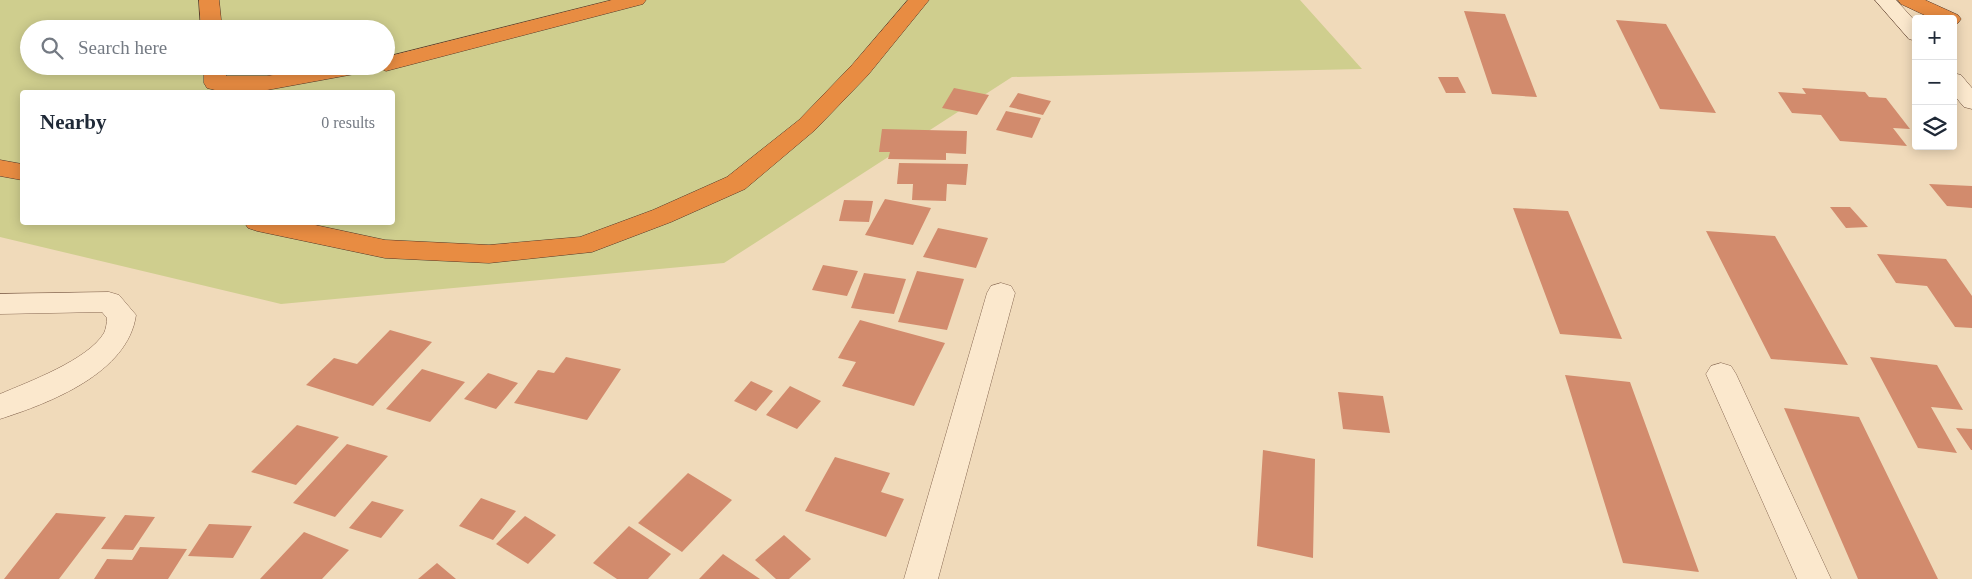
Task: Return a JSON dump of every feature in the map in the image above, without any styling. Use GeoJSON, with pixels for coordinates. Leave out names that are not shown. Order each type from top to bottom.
{"type":"FeatureCollection","features":[{"type":"Feature","properties":{"kind":"highway"},"geometry":{"type":"LineString","coordinates":[[209,0],[211,20]]}},
{"type":"Feature","properties":{"kind":"highway"},"geometry":{"type":"LineString","coordinates":[[395,62],[636,0]]}},
{"type":"Feature","properties":{"kind":"highway"},"geometry":{"type":"LineString","coordinates":[[271,225],[385,249],[489,254],[583,246],[662,216],[736,183],[807,125],[860,70],[919,0]]}},
{"type":"Feature","properties":{"kind":"highway"},"geometry":{"type":"LineString","coordinates":[[1908,0],[1943,15]]}},
{"type":"Feature","properties":{"kind":"highway"},"geometry":{"type":"LineString","coordinates":[[1957,21],[1972,26]]}},
{"type":"Feature","properties":{"kind":"highway"},"geometry":{"type":"LineString","coordinates":[[215,75],[215,83],[266,83],[316,75]]}},
{"type":"Feature","properties":{"kind":"highway"},"geometry":{"type":"LineString","coordinates":[[0,168],[20,172]]}},
{"type":"Feature","properties":{"kind":"street"},"geometry":{"type":"LineString","coordinates":[[1885,0],[1912,30]]}},
{"type":"Feature","properties":{"kind":"street"},"geometry":{"type":"LineString","coordinates":[[1957,85],[1972,102]]}},
{"type":"Feature","properties":{"kind":"street"},"geometry":{"type":"LineString","coordinates":[[921,579],[1001,293]]}},
{"type":"Feature","properties":{"kind":"street"},"geometry":{"type":"LineString","coordinates":[[0,304],[109,302],[122,315],[116,337],[91,362],[56,383],[0,407]]}},
{"type":"Feature","properties":{"kind":"street"},"geometry":{"type":"LineString","coordinates":[[1721,374],[1814,579]]}},
{"type":"Feature","properties":{"kind":"shaded area"},"geometry":{"type":"Polygon","coordinates":[[[0,0],[1300,0],[1362,69],[1012,77],[724,263],[281,304],[0,237],[0,0]]]}},
{"type":"Feature","properties":{"kind":"building"},"geometry":{"type":"Polygon","coordinates":[[[1464,11],[1505,14],[1537,97],[1492,94],[1464,11]]]}},
{"type":"Feature","properties":{"kind":"building"},"geometry":{"type":"Polygon","coordinates":[[[1616,20],[1666,24],[1716,113],[1660,109],[1616,20]]]}},
{"type":"Feature","properties":{"kind":"building"},"geometry":{"type":"Polygon","coordinates":[[[1438,77],[1458,77],[1466,93],[1446,93],[1438,77]]]}},
{"type":"Feature","properties":{"kind":"building"},"geometry":{"type":"Polygon","coordinates":[[[954,88],[989,95],[977,115],[942,108],[954,88]]]}},
{"type":"Feature","properties":{"kind":"building"},"geometry":{"type":"Polygon","coordinates":[[[1802,88],[1865,92],[1869,97],[1886,98],[1910,129],[1893,128],[1907,146],[1840,141],[1821,115],[1792,113],[1778,92],[1806,94],[1802,88]]]}},
{"type":"Feature","properties":{"kind":"building"},"geometry":{"type":"Polygon","coordinates":[[[1018,93],[1051,101],[1043,115],[1009,107],[1018,93]]]}},
{"type":"Feature","properties":{"kind":"building"},"geometry":{"type":"Polygon","coordinates":[[[1006,111],[1041,118],[1032,138],[996,130],[1006,111]]]}},
{"type":"Feature","properties":{"kind":"building"},"geometry":{"type":"Polygon","coordinates":[[[882,129],[967,131],[966,154],[946,153],[946,160],[888,159],[890,152],[879,152],[882,129]]]}},
{"type":"Feature","properties":{"kind":"building"},"geometry":{"type":"Polygon","coordinates":[[[899,163],[968,164],[966,185],[947,184],[946,201],[912,200],[913,184],[897,184],[899,163]]]}},
{"type":"Feature","properties":{"kind":"building"},"geometry":{"type":"Polygon","coordinates":[[[1929,184],[1972,186],[1972,208],[1947,206],[1929,184]]]}},
{"type":"Feature","properties":{"kind":"building"},"geometry":{"type":"Polygon","coordinates":[[[885,199],[931,208],[913,245],[865,235],[885,199]]]}},
{"type":"Feature","properties":{"kind":"building"},"geometry":{"type":"Polygon","coordinates":[[[844,200],[873,201],[869,222],[839,221],[844,200]]]}},
{"type":"Feature","properties":{"kind":"building"},"geometry":{"type":"Polygon","coordinates":[[[1830,207],[1850,207],[1868,227],[1846,228],[1830,207]]]}},
{"type":"Feature","properties":{"kind":"building"},"geometry":{"type":"Polygon","coordinates":[[[1513,208],[1568,211],[1622,339],[1560,334],[1513,208]]]}},
{"type":"Feature","properties":{"kind":"building"},"geometry":{"type":"Polygon","coordinates":[[[938,228],[988,238],[976,268],[923,257],[938,228]]]}},
{"type":"Feature","properties":{"kind":"building"},"geometry":{"type":"Polygon","coordinates":[[[1706,231],[1775,236],[1848,365],[1771,359],[1706,231]]]}},
{"type":"Feature","properties":{"kind":"building"},"geometry":{"type":"Polygon","coordinates":[[[1877,254],[1946,259],[1972,296],[1972,328],[1955,327],[1927,286],[1896,283],[1877,254]]]}},
{"type":"Feature","properties":{"kind":"building"},"geometry":{"type":"Polygon","coordinates":[[[823,265],[858,271],[847,296],[812,290],[823,265]]]}},
{"type":"Feature","properties":{"kind":"building"},"geometry":{"type":"Polygon","coordinates":[[[917,271],[964,279],[947,330],[898,322],[917,271]]]}},
{"type":"Feature","properties":{"kind":"building"},"geometry":{"type":"Polygon","coordinates":[[[864,273],[906,279],[894,314],[851,308],[864,273]]]}},
{"type":"Feature","properties":{"kind":"building"},"geometry":{"type":"Polygon","coordinates":[[[860,320],[945,343],[914,406],[842,386],[856,362],[838,358],[860,320]]]}},
{"type":"Feature","properties":{"kind":"building"},"geometry":{"type":"Polygon","coordinates":[[[390,330],[432,342],[373,406],[306,385],[334,358],[357,364],[390,330]]]}},
{"type":"Feature","properties":{"kind":"building"},"geometry":{"type":"Polygon","coordinates":[[[566,357],[621,369],[587,420],[514,403],[538,370],[554,373],[566,357]]]}},
{"type":"Feature","properties":{"kind":"building"},"geometry":{"type":"Polygon","coordinates":[[[1870,357],[1937,365],[1963,410],[1931,407],[1957,453],[1918,448],[1870,357]]]}},
{"type":"Feature","properties":{"kind":"building"},"geometry":{"type":"Polygon","coordinates":[[[422,369],[465,382],[430,422],[386,409],[422,369]]]}},
{"type":"Feature","properties":{"kind":"building"},"geometry":{"type":"Polygon","coordinates":[[[488,373],[518,383],[496,409],[464,399],[488,373]]]}},
{"type":"Feature","properties":{"kind":"building"},"geometry":{"type":"Polygon","coordinates":[[[1565,375],[1630,382],[1699,572],[1623,563],[1565,375]]]}},
{"type":"Feature","properties":{"kind":"building"},"geometry":{"type":"Polygon","coordinates":[[[751,381],[773,391],[756,411],[734,401],[751,381]]]}},
{"type":"Feature","properties":{"kind":"building"},"geometry":{"type":"Polygon","coordinates":[[[790,386],[821,401],[797,429],[766,415],[790,386]]]}},
{"type":"Feature","properties":{"kind":"building"},"geometry":{"type":"Polygon","coordinates":[[[1338,392],[1383,396],[1390,433],[1343,429],[1338,392]]]}},
{"type":"Feature","properties":{"kind":"building"},"geometry":{"type":"Polygon","coordinates":[[[1784,408],[1859,417],[1938,579],[1858,579],[1784,408]]]}},
{"type":"Feature","properties":{"kind":"building"},"geometry":{"type":"Polygon","coordinates":[[[297,425],[339,437],[296,485],[251,472],[297,425]]]}},
{"type":"Feature","properties":{"kind":"building"},"geometry":{"type":"Polygon","coordinates":[[[1956,428],[1972,429],[1972,450],[1971,450],[1956,428]]]}},
{"type":"Feature","properties":{"kind":"building"},"geometry":{"type":"Polygon","coordinates":[[[347,444],[388,456],[335,517],[293,503],[347,444]]]}},
{"type":"Feature","properties":{"kind":"building"},"geometry":{"type":"Polygon","coordinates":[[[1263,450],[1315,459],[1313,558],[1257,546],[1263,450]]]}},
{"type":"Feature","properties":{"kind":"building"},"geometry":{"type":"Polygon","coordinates":[[[835,457],[890,473],[881,492],[904,499],[886,537],[805,511],[835,457]]]}},
{"type":"Feature","properties":{"kind":"building"},"geometry":{"type":"Polygon","coordinates":[[[688,473],[732,500],[682,552],[638,523],[688,473]]]}},
{"type":"Feature","properties":{"kind":"building"},"geometry":{"type":"Polygon","coordinates":[[[481,498],[516,511],[493,540],[459,526],[481,498]]]}},
{"type":"Feature","properties":{"kind":"building"},"geometry":{"type":"Polygon","coordinates":[[[372,501],[404,510],[381,538],[349,528],[372,501]]]}},
{"type":"Feature","properties":{"kind":"building"},"geometry":{"type":"Polygon","coordinates":[[[56,513],[106,517],[59,579],[4,579],[56,513]]]}},
{"type":"Feature","properties":{"kind":"building"},"geometry":{"type":"Polygon","coordinates":[[[125,515],[155,517],[133,550],[101,549],[125,515]]]}},
{"type":"Feature","properties":{"kind":"building"},"geometry":{"type":"Polygon","coordinates":[[[525,516],[556,535],[528,564],[496,544],[525,516]]]}},
{"type":"Feature","properties":{"kind":"building"},"geometry":{"type":"Polygon","coordinates":[[[209,524],[252,526],[233,558],[188,556],[209,524]]]}},
{"type":"Feature","properties":{"kind":"building"},"geometry":{"type":"Polygon","coordinates":[[[629,526],[671,554],[648,579],[617,579],[593,563],[629,526]]]}},
{"type":"Feature","properties":{"kind":"building"},"geometry":{"type":"Polygon","coordinates":[[[304,532],[349,550],[322,579],[260,579],[304,532]]]}},
{"type":"Feature","properties":{"kind":"building"},"geometry":{"type":"Polygon","coordinates":[[[784,535],[811,559],[789,579],[776,579],[755,560],[784,535]]]}},
{"type":"Feature","properties":{"kind":"building"},"geometry":{"type":"Polygon","coordinates":[[[140,547],[187,549],[168,579],[94,579],[107,559],[132,560],[140,547]]]}},
{"type":"Feature","properties":{"kind":"building"},"geometry":{"type":"Polygon","coordinates":[[[723,554],[760,579],[699,579],[723,554]]]}},
{"type":"Feature","properties":{"kind":"building"},"geometry":{"type":"Polygon","coordinates":[[[437,563],[456,579],[418,579],[437,563]]]}}]}
